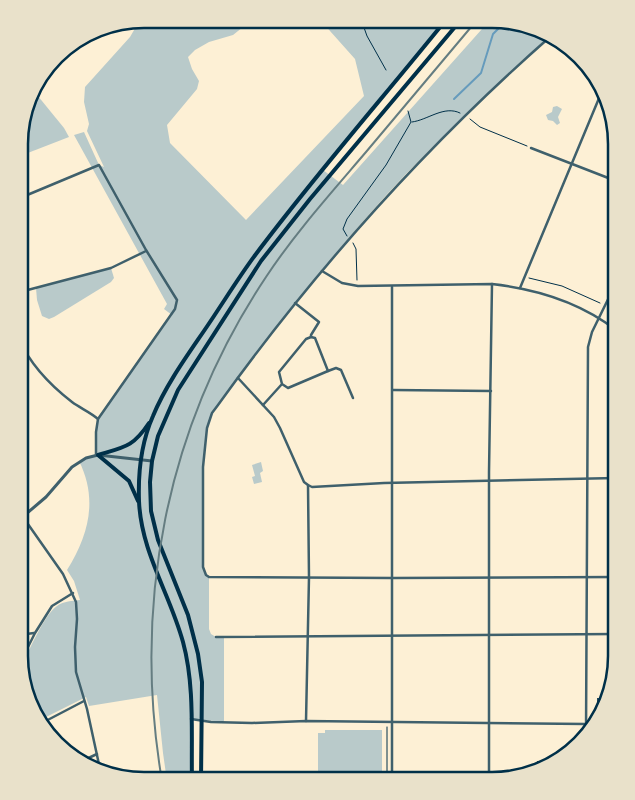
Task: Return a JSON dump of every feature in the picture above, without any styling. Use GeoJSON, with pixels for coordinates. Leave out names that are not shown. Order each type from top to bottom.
{"type":"FeatureCollection","features":[{"type":"Feature","properties":{"kind":"main road"},"geometry":{"type":"LineString","coordinates":[[97,455],[125,447],[135,441],[152,417],[194,346],[254,256],[439,28]]}},
{"type":"Feature","properties":{"kind":"main road"},"geometry":{"type":"LineString","coordinates":[[201,772],[202,682],[196,641],[188,615],[158,540],[150,500],[152,461],[164,421],[178,390],[261,261],[310,199],[453,28]]}},
{"type":"Feature","properties":{"kind":"main road"},"geometry":{"type":"LineString","coordinates":[[152,417],[141,460],[139,503],[146,543],[186,652],[190,684],[192,772]]}},
{"type":"Feature","properties":{"kind":"main road"},"geometry":{"type":"LineString","coordinates":[[97,455],[129,481],[139,503]]}},
{"type":"Feature","properties":{"kind":"street"},"geometry":{"type":"LineString","coordinates":[[545,41],[464,115],[348,238],[295,303],[212,413],[207,428],[204,467],[203,568],[209,577],[607,577]]}},
{"type":"Feature","properties":{"kind":"street"},"geometry":{"type":"LineString","coordinates":[[520,288],[599,99]]}},
{"type":"Feature","properties":{"kind":"street"},"geometry":{"type":"LineString","coordinates":[[531,148],[608,178]]}},
{"type":"Feature","properties":{"kind":"street"},"geometry":{"type":"LineString","coordinates":[[28,195],[99,165],[146,250],[177,300],[177,306],[98,419],[96,432],[97,455]]}},
{"type":"Feature","properties":{"kind":"street"},"geometry":{"type":"LineString","coordinates":[[28,290],[111,268],[146,250]]}},
{"type":"Feature","properties":{"kind":"street"},"geometry":{"type":"LineString","coordinates":[[322,271],[342,283],[352,286],[392,287],[492,284],[520,288],[581,307],[608,324]]}},
{"type":"Feature","properties":{"kind":"street"},"geometry":{"type":"LineString","coordinates":[[489,772],[489,481],[492,284]]}},
{"type":"Feature","properties":{"kind":"street"},"geometry":{"type":"LineString","coordinates":[[392,287],[392,772]]}},
{"type":"Feature","properties":{"kind":"street"},"geometry":{"type":"LineString","coordinates":[[586,724],[588,347],[592,332],[608,302]]}},
{"type":"Feature","properties":{"kind":"street"},"geometry":{"type":"LineString","coordinates":[[295,303],[319,322],[311,337]]}},
{"type":"Feature","properties":{"kind":"street"},"geometry":{"type":"LineString","coordinates":[[328,371],[315,338],[311,337],[306,338],[279,372],[282,384],[288,388],[336,368],[341,370],[354,398]]}},
{"type":"Feature","properties":{"kind":"street"},"geometry":{"type":"LineString","coordinates":[[28,356],[37,369],[62,394],[98,419]]}},
{"type":"Feature","properties":{"kind":"street"},"geometry":{"type":"LineString","coordinates":[[238,378],[274,417],[304,482],[312,487],[393,483],[607,478]]}},
{"type":"Feature","properties":{"kind":"street"},"geometry":{"type":"LineString","coordinates":[[262,405],[282,384]]}},
{"type":"Feature","properties":{"kind":"street"},"geometry":{"type":"LineString","coordinates":[[392,390],[491,391]]}},
{"type":"Feature","properties":{"kind":"street"},"geometry":{"type":"LineString","coordinates":[[28,512],[46,497],[79,461],[97,455],[152,461]]}},
{"type":"Feature","properties":{"kind":"street"},"geometry":{"type":"LineString","coordinates":[[306,720],[309,577],[308,485]]}},
{"type":"Feature","properties":{"kind":"street"},"geometry":{"type":"LineString","coordinates":[[28,527],[63,574],[73,593],[77,608],[74,647],[76,672],[87,709],[99,763]]}},
{"type":"Feature","properties":{"kind":"street"},"geometry":{"type":"LineString","coordinates":[[28,647],[52,606],[73,593]]}},
{"type":"Feature","properties":{"kind":"street"},"geometry":{"type":"LineString","coordinates":[[28,634],[35,633]]}},
{"type":"Feature","properties":{"kind":"street"},"geometry":{"type":"LineString","coordinates":[[216,637],[607,634]]}},
{"type":"Feature","properties":{"kind":"street"},"geometry":{"type":"LineString","coordinates":[[47,720],[84,701]]}},
{"type":"Feature","properties":{"kind":"street"},"geometry":{"type":"LineString","coordinates":[[191,719],[210,722],[306,720],[586,724]]}},
{"type":"Feature","properties":{"kind":"street"},"geometry":{"type":"LineString","coordinates":[[88,758],[97,754]]}},
{"type":"Feature","properties":{"kind":"path"},"geometry":{"type":"LineString","coordinates":[[364,28],[386,70]]}},
{"type":"Feature","properties":{"kind":"path"},"geometry":{"type":"LineString","coordinates":[[357,281],[356,245],[348,238],[343,229],[346,219],[386,165],[412,122],[426,119],[445,110],[455,110],[480,127],[531,148]]}},
{"type":"Feature","properties":{"kind":"path"},"geometry":{"type":"LineString","coordinates":[[408,111],[412,122]]}},
{"type":"Feature","properties":{"kind":"path"},"geometry":{"type":"LineString","coordinates":[[526,277],[562,286],[606,306]]}},
{"type":"Feature","properties":{"kind":"shaded area"},"geometry":{"type":"Polygon","coordinates":[[[135,28],[242,28],[233,35],[209,42],[195,50],[188,57],[199,81],[197,89],[167,125],[170,143],[246,220],[364,96],[355,59],[327,28],[439,28],[323,170],[343,185],[483,28],[507,28],[522,31],[546,41],[459,121],[379,203],[305,291],[212,413],[204,450],[204,572],[209,577],[209,629],[211,634],[216,637],[224,637],[224,722],[191,719],[192,772],[166,772],[157,695],[89,706],[86,697],[45,717],[36,701],[28,672],[28,653],[47,617],[62,603],[80,600],[74,581],[67,570],[81,544],[88,517],[88,489],[79,461],[96,455],[98,419],[172,315],[164,309],[167,304],[74,135],[84,132],[99,165],[104,167],[87,131],[89,124],[84,102],[85,87],[130,37],[135,28]]]}},
{"type":"Feature","properties":{"kind":"shaded area"},"geometry":{"type":"Polygon","coordinates":[[[37,96],[64,128],[69,137],[28,153],[28,128],[37,96]]]}},
{"type":"Feature","properties":{"kind":"shaded area"},"geometry":{"type":"Polygon","coordinates":[[[557,106],[562,109],[558,117],[560,123],[557,125],[553,121],[548,120],[546,115],[552,112],[553,107],[557,106]]]}},
{"type":"Feature","properties":{"kind":"shaded area"},"geometry":{"type":"Polygon","coordinates":[[[111,268],[114,278],[111,282],[54,317],[49,319],[42,316],[37,300],[36,288],[111,268]]]}},
{"type":"Feature","properties":{"kind":"shaded area"},"geometry":{"type":"Polygon","coordinates":[[[261,462],[263,471],[260,473],[262,482],[254,484],[252,477],[255,476],[252,465],[261,462]]]}},
{"type":"Feature","properties":{"kind":"shaded area"},"geometry":{"type":"Polygon","coordinates":[[[325,730],[382,730],[382,772],[318,772],[318,733],[325,733],[325,730]]]}},
{"type":"Feature","properties":{"kind":"waterway"},"geometry":{"type":"LineString","coordinates":[[454,99],[481,73],[493,34],[499,28]]}},
{"type":"Feature","properties":{"kind":"railway"},"geometry":{"type":"LineString","coordinates":[[161,772],[154,715],[152,649],[155,583],[165,519],[181,456],[203,394],[232,334],[277,261],[314,213],[470,28]]}}]}
